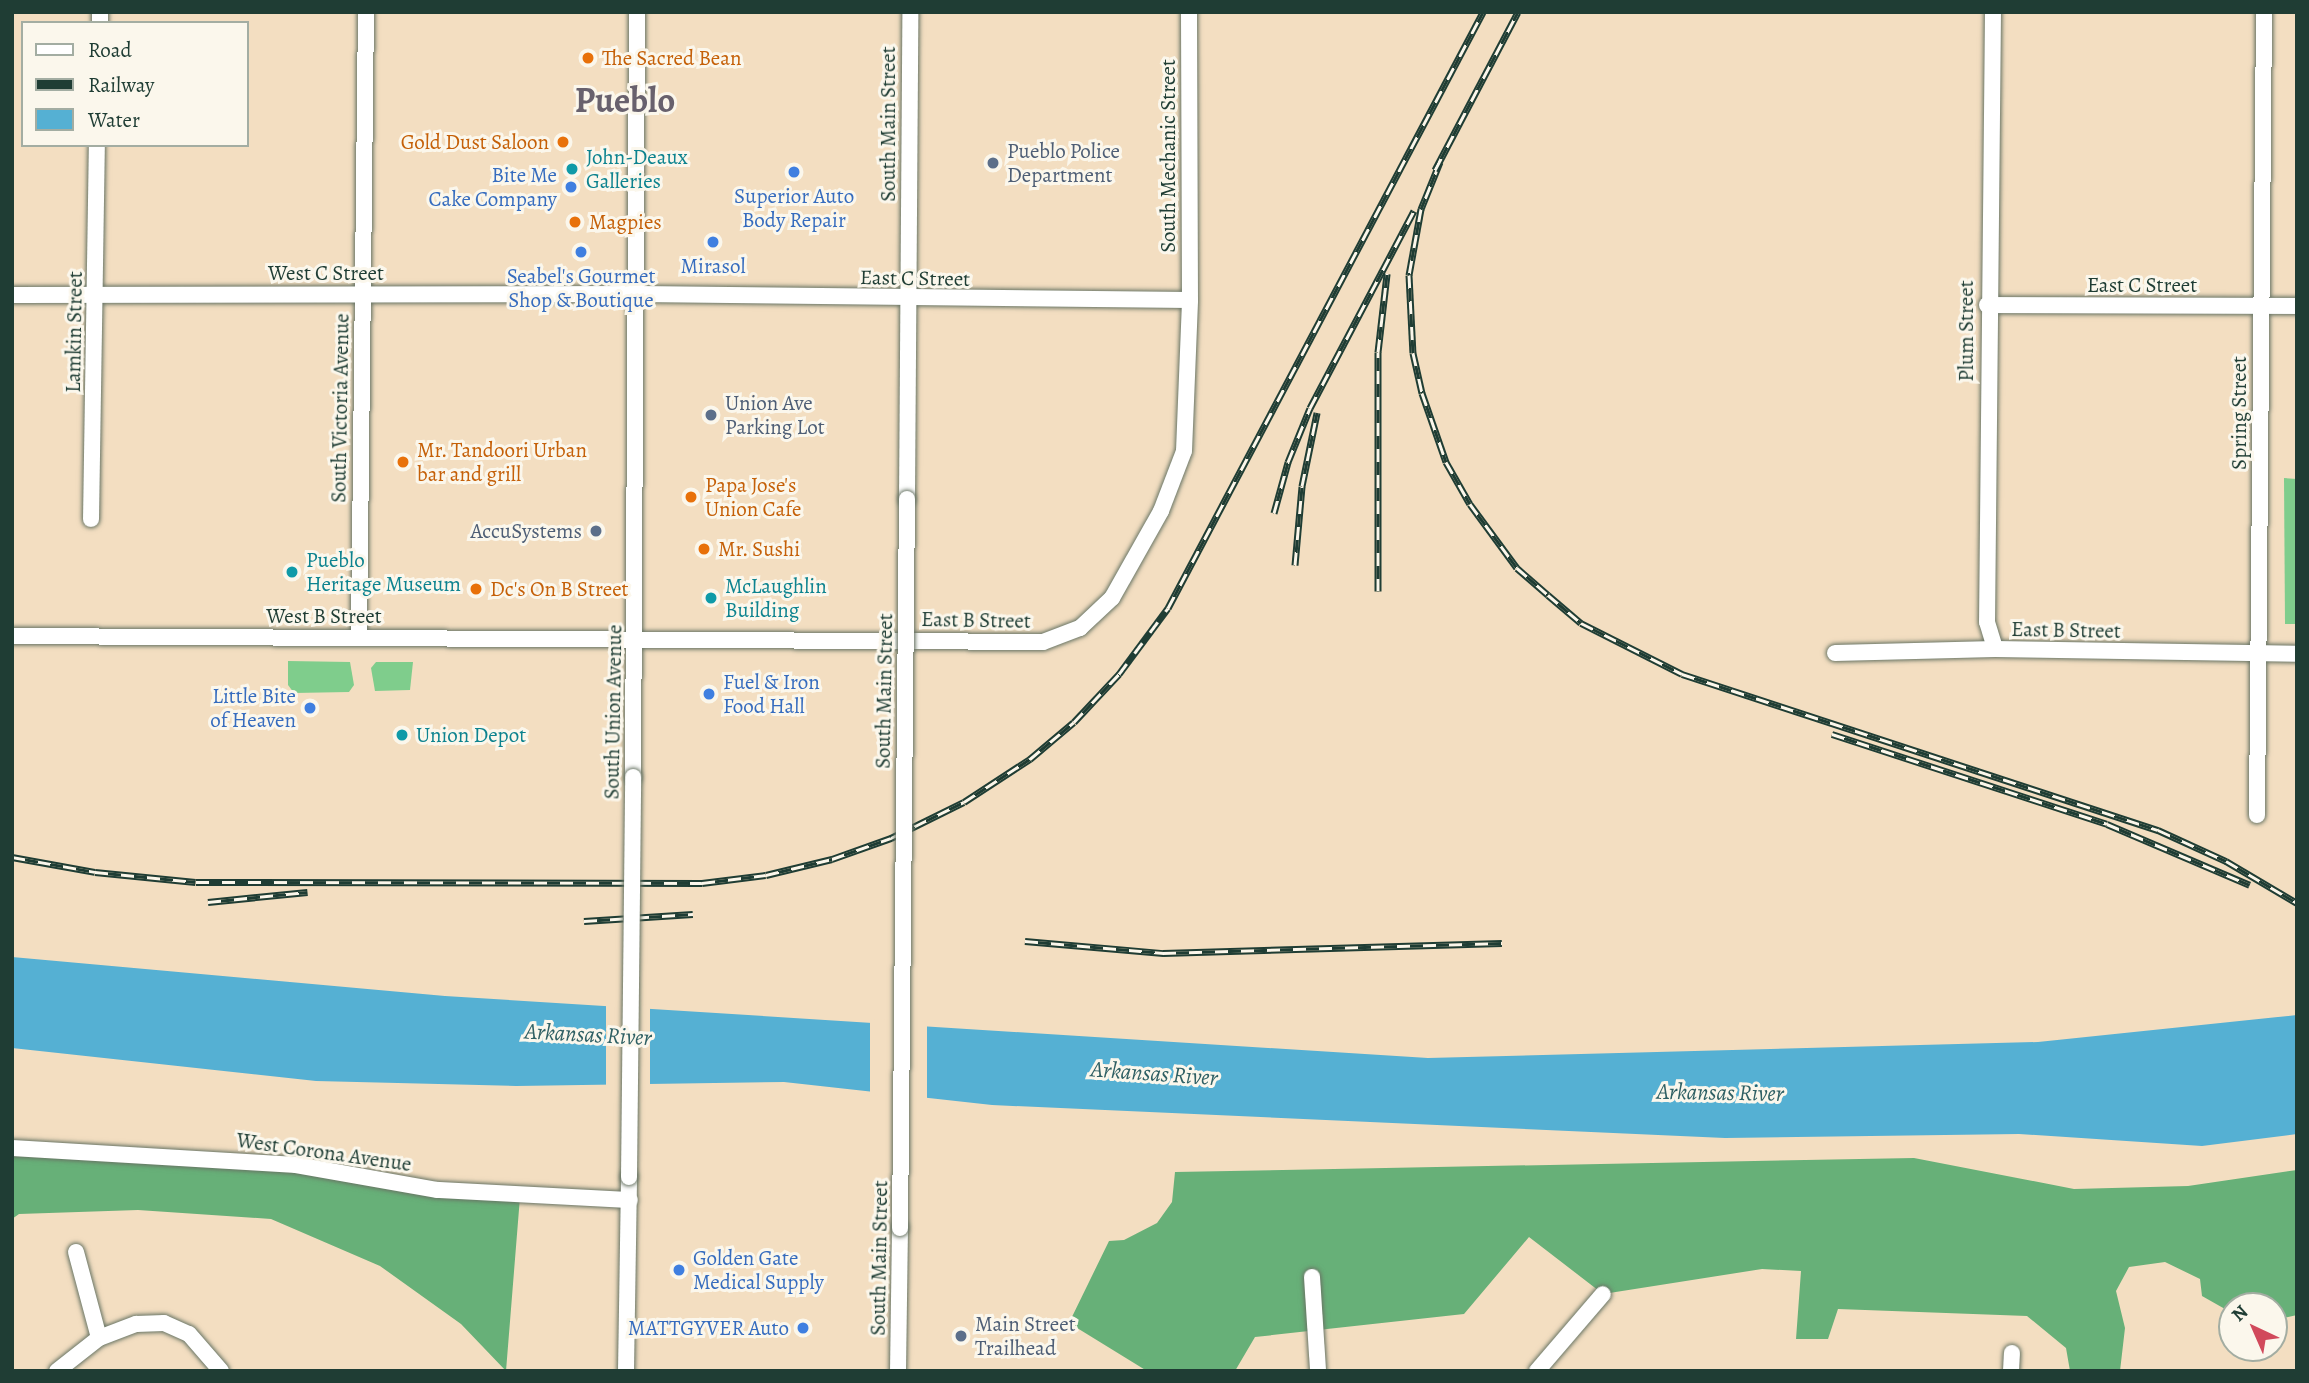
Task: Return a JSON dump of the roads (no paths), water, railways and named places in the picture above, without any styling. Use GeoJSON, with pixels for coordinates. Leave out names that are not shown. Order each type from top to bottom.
{"type":"FeatureCollection","features":[{"type":"Feature","properties":{"kind":"street","name":"South Victoria Avenue"},"geometry":{"type":"LineString","coordinates":[[359,636],[366,12]]}},
{"type":"Feature","properties":{"kind":"street","name":"South Union Avenue"},"geometry":{"type":"LineString","coordinates":[[626,1371],[639,294],[637,12]]}},
{"type":"Feature","properties":{"kind":"street","name":"South Main Street"},"geometry":{"type":"LineString","coordinates":[[898,1371],[910,12]]}},
{"type":"Feature","properties":{"kind":"street","name":"South Mechanic Street"},"geometry":{"type":"LineString","coordinates":[[1189,12],[1190,300]]}},
{"type":"Feature","properties":{"kind":"street","name":"Plum Street"},"geometry":{"type":"LineString","coordinates":[[1993,12],[1987,305],[1987,622],[1995,649]]}},
{"type":"Feature","properties":{"kind":"street","name":"Spring Street"},"geometry":{"type":"LineString","coordinates":[[2257,814],[2264,12]]}},
{"type":"Feature","properties":{"kind":"street","name":"Lamkin Street"},"geometry":{"type":"LineString","coordinates":[[91,519],[97,147]]}},
{"type":"Feature","properties":{"kind":"street","name":"West C Street"},"geometry":{"type":"LineString","coordinates":[[12,295],[639,294]]}},
{"type":"Feature","properties":{"kind":"street","name":"East C Street"},"geometry":{"type":"LineString","coordinates":[[639,294],[1190,300]]}},
{"type":"Feature","properties":{"kind":"street","name":"East B Street"},"geometry":{"type":"LineString","coordinates":[[636,637],[1043,642],[1080,628],[1112,598],[1161,510],[1184,451],[1190,300]]}},
{"type":"Feature","properties":{"kind":"street","name":"East C Street"},"geometry":{"type":"LineString","coordinates":[[1987,305],[2297,306]]}},
{"type":"Feature","properties":{"kind":"street","name":"West B Street"},"geometry":{"type":"LineString","coordinates":[[12,636],[636,637]]}},
{"type":"Feature","properties":{"kind":"street","name":"East B Street"},"geometry":{"type":"LineString","coordinates":[[1835,653],[1995,649],[2297,654]]}},
{"type":"Feature","properties":{"kind":"street","name":"West Corona Avenue"},"geometry":{"type":"LineString","coordinates":[[12,1148],[296,1165],[438,1190],[630,1200]]}},
{"type":"Feature","properties":{"kind":"street"},"geometry":{"type":"LineString","coordinates":[[76,1252],[99,1338]]}},
{"type":"Feature","properties":{"kind":"street"},"geometry":{"type":"LineString","coordinates":[[1312,1277],[1318,1371]]}},
{"type":"Feature","properties":{"kind":"street"},"geometry":{"type":"LineString","coordinates":[[1537,1371],[1603,1294]]}},
{"type":"Feature","properties":{"kind":"street"},"geometry":{"type":"LineString","coordinates":[[57,1371],[99,1338],[135,1324],[164,1323],[189,1334],[221,1371]]}},
{"type":"Feature","properties":{"kind":"street"},"geometry":{"type":"LineString","coordinates":[[2011,1371],[2012,1353]]}},
{"type":"Feature","properties":{"kind":"water","name":"Arkansas River"},"geometry":{"type":"Polygon","coordinates":[[[12,957],[445,996],[1428,1058],[2038,1042],[2297,1015],[2297,1134],[2202,1146],[2019,1134],[1725,1138],[992,1105],[784,1082],[516,1086],[316,1081],[12,1048],[12,957]]]}},
{"type":"Feature","properties":{"kind":"railway"},"geometry":{"type":"LineString","coordinates":[[12,857],[95,872],[196,882],[702,883],[766,875],[832,859],[891,838],[964,802],[1030,759],[1074,722],[1119,674],[1168,608],[1483,12]]}},
{"type":"Feature","properties":{"kind":"railway"},"geometry":{"type":"LineString","coordinates":[[1435,170],[1518,12]]}},
{"type":"Feature","properties":{"kind":"railway"},"geometry":{"type":"LineString","coordinates":[[1440,162],[1421,209],[1409,275],[1413,353],[1422,393],[1446,462],[1470,504],[1517,568],[1548,595],[1581,623],[1682,674],[2158,830],[2226,861],[2297,903]]}},
{"type":"Feature","properties":{"kind":"railway"},"geometry":{"type":"LineString","coordinates":[[1274,513],[1288,462],[1310,408],[1414,211]]}},
{"type":"Feature","properties":{"kind":"railway"},"geometry":{"type":"LineString","coordinates":[[1378,591],[1378,352],[1387,274]]}},
{"type":"Feature","properties":{"kind":"railway"},"geometry":{"type":"LineString","coordinates":[[1295,565],[1302,486],[1317,413]]}},
{"type":"Feature","properties":{"kind":"railway"},"geometry":{"type":"LineString","coordinates":[[1832,734],[2107,824],[2250,885]]}},
{"type":"Feature","properties":{"kind":"railway"},"geometry":{"type":"LineString","coordinates":[[208,902],[307,892]]}},
{"type":"Feature","properties":{"kind":"railway"},"geometry":{"type":"LineString","coordinates":[[584,921],[693,914]]}},
{"type":"Feature","properties":{"kind":"railway"},"geometry":{"type":"LineString","coordinates":[[1025,941],[1163,953],[1502,943]]}},
{"type":"Feature","properties":{"kind":"place","name":"The Sacred Bean"},"geometry":{"type":"Point","coordinates":[588,58]}},
{"type":"Feature","properties":{"kind":"place","name":"Gold Dust Saloon"},"geometry":{"type":"Point","coordinates":[563,142]}},
{"type":"Feature","properties":{"kind":"place","name":"Pueblo Police Department"},"geometry":{"type":"Point","coordinates":[993,163]}},
{"type":"Feature","properties":{"kind":"place","name":"John-Deaux Galleries"},"geometry":{"type":"Point","coordinates":[572,169]}},
{"type":"Feature","properties":{"kind":"place","name":"Superior Auto Body Repair"},"geometry":{"type":"Point","coordinates":[794,172]}},
{"type":"Feature","properties":{"kind":"place","name":"Bite Me Cake Company"},"geometry":{"type":"Point","coordinates":[571,187]}},
{"type":"Feature","properties":{"kind":"place","name":"Magpies"},"geometry":{"type":"Point","coordinates":[575,222]}},
{"type":"Feature","properties":{"kind":"place","name":"Mirasol"},"geometry":{"type":"Point","coordinates":[713,242]}},
{"type":"Feature","properties":{"kind":"place","name":"Seabel's Gourmet Shop & Boutique"},"geometry":{"type":"Point","coordinates":[581,252]}},
{"type":"Feature","properties":{"kind":"place","name":"Union Ave Parking Lot"},"geometry":{"type":"Point","coordinates":[711,415]}},
{"type":"Feature","properties":{"kind":"place","name":"Mr. Tandoori Urban bar and grill"},"geometry":{"type":"Point","coordinates":[403,462]}},
{"type":"Feature","properties":{"kind":"place","name":"Papa Jose's Union Cafe"},"geometry":{"type":"Point","coordinates":[691,497]}},
{"type":"Feature","properties":{"kind":"place","name":"AccuSystems"},"geometry":{"type":"Point","coordinates":[596,531]}},
{"type":"Feature","properties":{"kind":"place","name":"Mr. Sushi"},"geometry":{"type":"Point","coordinates":[704,549]}},
{"type":"Feature","properties":{"kind":"place","name":"Pueblo Heritage Museum"},"geometry":{"type":"Point","coordinates":[292,572]}},
{"type":"Feature","properties":{"kind":"place","name":"Dc's On B Street"},"geometry":{"type":"Point","coordinates":[476,589]}},
{"type":"Feature","properties":{"kind":"place","name":"McLaughlin Building"},"geometry":{"type":"Point","coordinates":[711,598]}},
{"type":"Feature","properties":{"kind":"place","name":"Fuel & Iron Food Hall"},"geometry":{"type":"Point","coordinates":[709,694]}},
{"type":"Feature","properties":{"kind":"place","name":"Little Bite of Heaven"},"geometry":{"type":"Point","coordinates":[310,708]}},
{"type":"Feature","properties":{"kind":"place","name":"Union Depot"},"geometry":{"type":"Point","coordinates":[402,735]}},
{"type":"Feature","properties":{"kind":"place","name":"Golden Gate Medical Supply"},"geometry":{"type":"Point","coordinates":[679,1270]}},
{"type":"Feature","properties":{"kind":"place","name":"MATTGYVER Auto"},"geometry":{"type":"Point","coordinates":[803,1328]}},
{"type":"Feature","properties":{"kind":"place","name":"Main Street Trailhead"},"geometry":{"type":"Point","coordinates":[961,1336]}},
{"type":"Feature","properties":{"kind":"district","name":"Pueblo"},"geometry":{"type":"Point","coordinates":[625,100]}}]}
